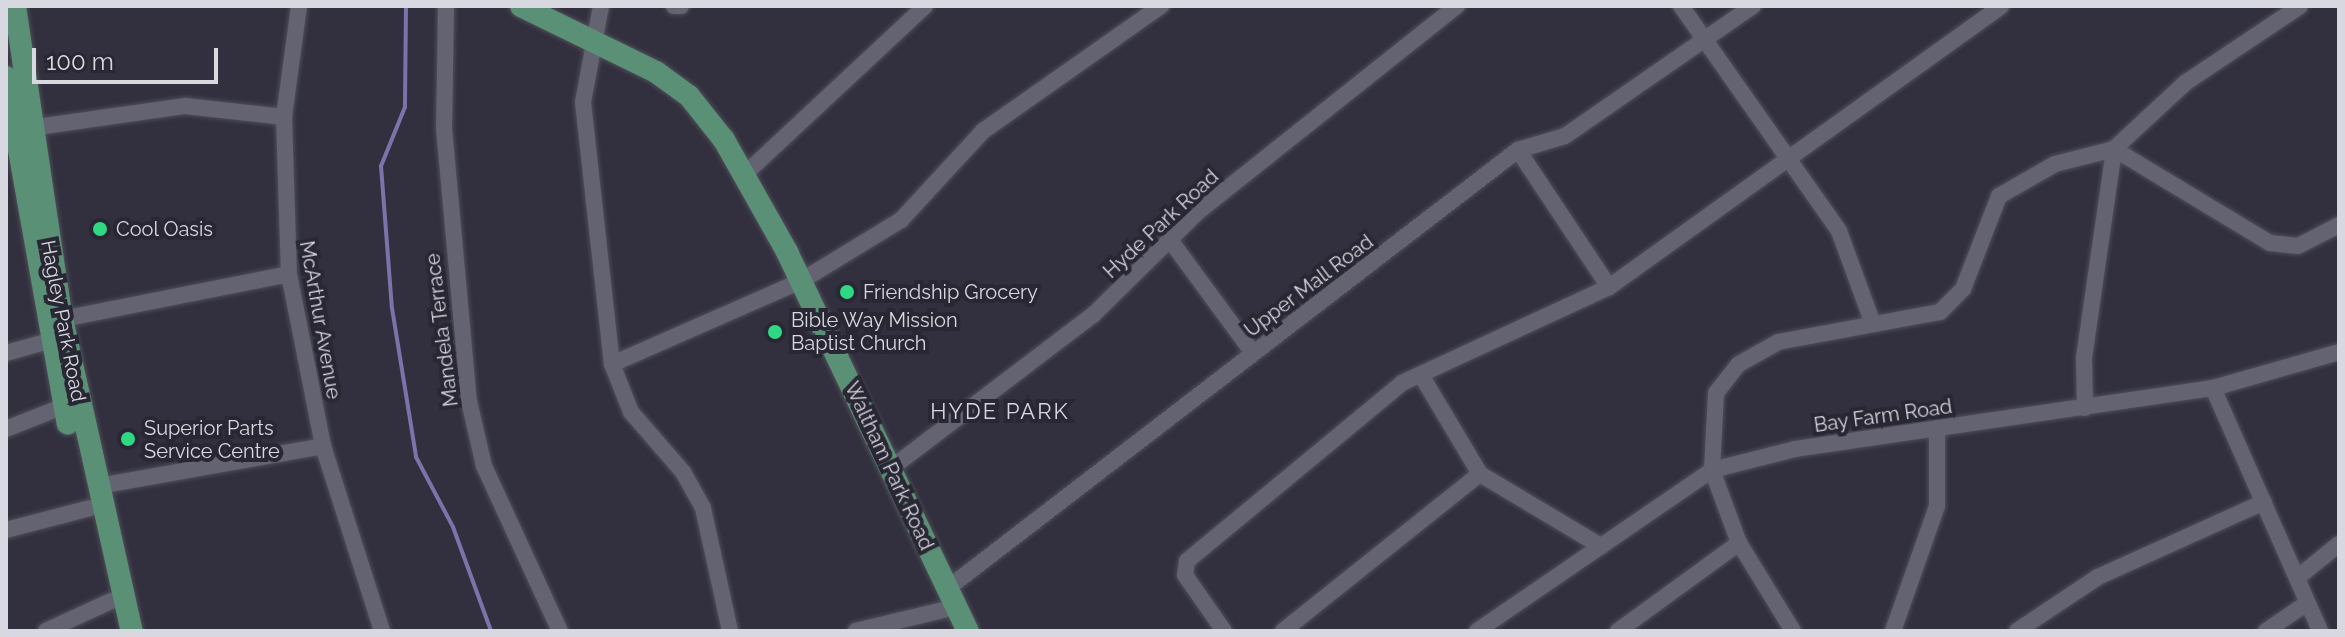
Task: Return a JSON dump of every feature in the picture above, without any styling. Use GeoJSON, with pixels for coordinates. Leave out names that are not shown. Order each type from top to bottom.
{"type":"FeatureCollection","features":[{"type":"Feature","properties":{"kind":"main road","name":"Hagley Park Road"},"geometry":{"type":"LineString","coordinates":[[15,6],[30,128],[62,319],[132,631]]}},
{"type":"Feature","properties":{"kind":"main road","name":"Waltham Park Road"},"geometry":{"type":"LineString","coordinates":[[521,6],[596,38],[689,96],[745,174],[801,281],[968,631]]}},
{"type":"Feature","properties":{"kind":"main road","name":"Hagley Park Road"},"geometry":{"type":"LineString","coordinates":[[6,77],[49,341],[118,631]]}},
{"type":"Feature","properties":{"kind":"street","name":"McArthur Avenue"},"geometry":{"type":"LineString","coordinates":[[299,6],[284,117],[289,274],[323,446],[382,631]]}},
{"type":"Feature","properties":{"kind":"street","name":"Mandela Terrace"},"geometry":{"type":"LineString","coordinates":[[446,6],[444,128],[469,401],[484,466],[560,631]]}},
{"type":"Feature","properties":{"kind":"street"},"geometry":{"type":"LineString","coordinates":[[601,6],[583,102],[612,364],[631,412],[683,472],[703,508],[730,631]]}},
{"type":"Feature","properties":{"kind":"street"},"geometry":{"type":"LineString","coordinates":[[674,6],[681,6]]}},
{"type":"Feature","properties":{"kind":"street"},"geometry":{"type":"LineString","coordinates":[[745,174],[925,6]]}},
{"type":"Feature","properties":{"kind":"street"},"geometry":{"type":"LineString","coordinates":[[612,364],[801,281],[901,220],[983,131],[1161,6]]}},
{"type":"Feature","properties":{"kind":"street","name":"Hyde Park Road"},"geometry":{"type":"LineString","coordinates":[[890,469],[1093,315],[1170,240],[1457,6]]}},
{"type":"Feature","properties":{"kind":"street"},"geometry":{"type":"LineString","coordinates":[[1681,6],[1791,154],[1839,231],[1873,324]]}},
{"type":"Feature","properties":{"kind":"street","name":"Upper Mall Road"},"geometry":{"type":"LineString","coordinates":[[952,597],[1253,353],[1518,150],[1565,136],[1709,41],[1753,6]]}},
{"type":"Feature","properties":{"kind":"street"},"geometry":{"type":"LineString","coordinates":[[1224,631],[1185,575],[1187,561],[1421,375],[1609,287],[2001,6]]}},
{"type":"Feature","properties":{"kind":"street"},"geometry":{"type":"LineString","coordinates":[[1793,631],[1739,543],[1712,470],[1716,393],[1739,364],[1778,342],[1940,312],[1954,303],[1999,196],[2055,164],[2114,149],[2185,83],[2300,6]]}},
{"type":"Feature","properties":{"kind":"street"},"geometry":{"type":"LineString","coordinates":[[30,128],[185,106],[284,117]]}},
{"type":"Feature","properties":{"kind":"street"},"geometry":{"type":"LineString","coordinates":[[2114,149],[2270,243],[2298,246],[2339,225]]}},
{"type":"Feature","properties":{"kind":"street"},"geometry":{"type":"LineString","coordinates":[[2085,408],[2084,358],[2114,149]]}},
{"type":"Feature","properties":{"kind":"street"},"geometry":{"type":"LineString","coordinates":[[1518,150],[1609,287]]}},
{"type":"Feature","properties":{"kind":"street"},"geometry":{"type":"LineString","coordinates":[[1170,240],[1253,353]]}},
{"type":"Feature","properties":{"kind":"street"},"geometry":{"type":"LineString","coordinates":[[62,319],[289,274]]}},
{"type":"Feature","properties":{"kind":"street"},"geometry":{"type":"LineString","coordinates":[[6,353],[49,341]]}},
{"type":"Feature","properties":{"kind":"street","name":"Bay Farm Road"},"geometry":{"type":"LineString","coordinates":[[1477,631],[1712,470],[1937,428],[2213,388],[2339,352]]}},
{"type":"Feature","properties":{"kind":"street"},"geometry":{"type":"LineString","coordinates":[[1421,375],[1480,474],[1601,546]]}},
{"type":"Feature","properties":{"kind":"street"},"geometry":{"type":"LineString","coordinates":[[2213,388],[2320,631]]}},
{"type":"Feature","properties":{"kind":"street"},"geometry":{"type":"LineString","coordinates":[[6,429],[64,406]]}},
{"type":"Feature","properties":{"kind":"street"},"geometry":{"type":"LineString","coordinates":[[1893,631],[1937,506],[1937,428]]}},
{"type":"Feature","properties":{"kind":"street"},"geometry":{"type":"LineString","coordinates":[[99,486],[323,446]]}},
{"type":"Feature","properties":{"kind":"street"},"geometry":{"type":"LineString","coordinates":[[1283,631],[1480,474]]}},
{"type":"Feature","properties":{"kind":"street"},"geometry":{"type":"LineString","coordinates":[[2017,631],[2098,577],[2264,502]]}},
{"type":"Feature","properties":{"kind":"street"},"geometry":{"type":"LineString","coordinates":[[6,530],[90,508]]}},
{"type":"Feature","properties":{"kind":"street"},"geometry":{"type":"LineString","coordinates":[[1618,631],[1739,543]]}},
{"type":"Feature","properties":{"kind":"street"},"geometry":{"type":"LineString","coordinates":[[2297,578],[2339,544]]}},
{"type":"Feature","properties":{"kind":"street"},"geometry":{"type":"LineString","coordinates":[[856,631],[952,597]]}},
{"type":"Feature","properties":{"kind":"street"},"geometry":{"type":"LineString","coordinates":[[46,631],[111,601]]}},
{"type":"Feature","properties":{"kind":"street"},"geometry":{"type":"LineString","coordinates":[[2266,631],[2307,603]]}},
{"type":"Feature","properties":{"kind":"waterway"},"geometry":{"type":"LineString","coordinates":[[406,6],[405,107],[381,166],[392,308],[416,457],[453,527],[491,631]]}},
{"type":"Feature","properties":{"kind":"place","name":"Cool Oasis"},"geometry":{"type":"Point","coordinates":[100,229]}},
{"type":"Feature","properties":{"kind":"place","name":"Friendship Grocery"},"geometry":{"type":"Point","coordinates":[847,292]}},
{"type":"Feature","properties":{"kind":"place","name":"Bible Way Mission Baptist Church"},"geometry":{"type":"Point","coordinates":[775,332]}},
{"type":"Feature","properties":{"kind":"place","name":"Superior Parts Service Centre"},"geometry":{"type":"Point","coordinates":[128,439]}},
{"type":"Feature","properties":{"kind":"district","name":"HYDE PARK"},"geometry":{"type":"Point","coordinates":[1000,412]}}]}
